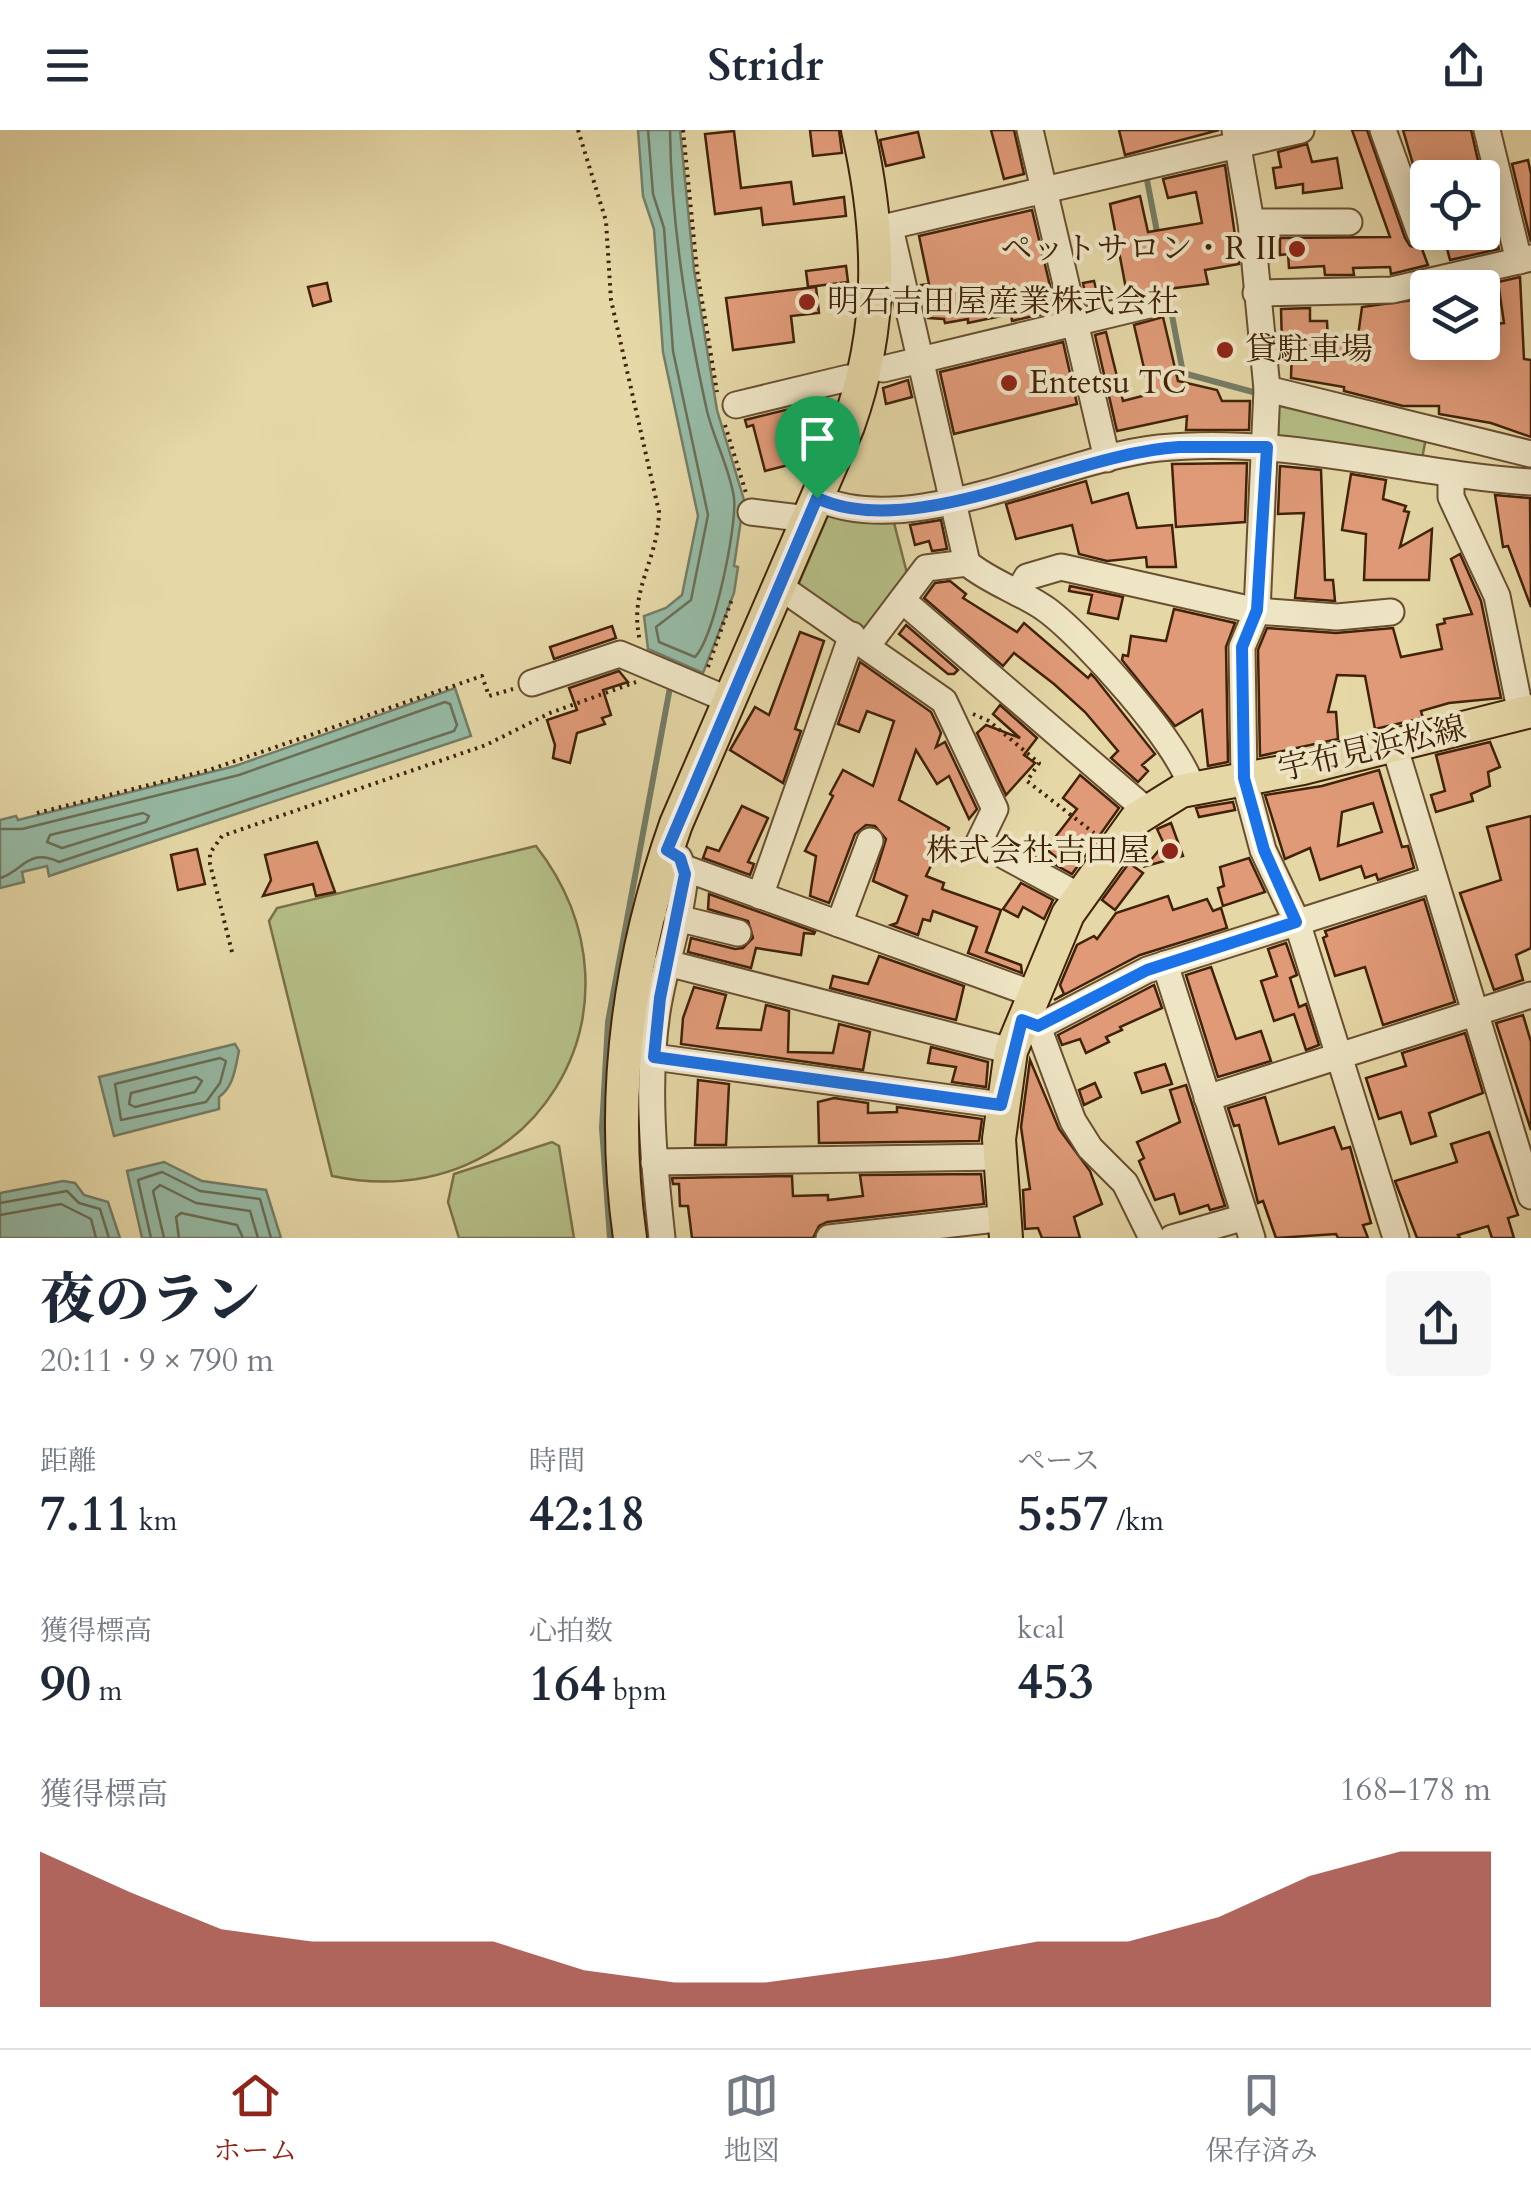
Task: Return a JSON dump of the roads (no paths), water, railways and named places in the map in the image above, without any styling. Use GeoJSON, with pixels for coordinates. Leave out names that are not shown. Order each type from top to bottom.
{"type":"FeatureCollection","features":[{"type":"Feature","properties":{"kind":"main road"},"geometry":{"type":"LineString","coordinates":[[630,1238],[623,1145],[625,1059],[639,956],[730,700],[873,375],[883,229],[858,130]]}},
{"type":"Feature","properties":{"kind":"main road","name":"宇布見浜松線"},"geometry":{"type":"LineString","coordinates":[[1006,1228],[1000,1156],[1001,1105],[1011,1051],[1031,1014],[1079,896],[1146,810],[1192,789],[1526,712]]}},
{"type":"Feature","properties":{"kind":"street"},"geometry":{"type":"LineString","coordinates":[[1030,130],[1108,459]]}},
{"type":"Feature","properties":{"kind":"street"},"geometry":{"type":"LineString","coordinates":[[967,563],[920,360],[883,229],[1236,138],[1301,130]]}},
{"type":"Feature","properties":{"kind":"street"},"geometry":{"type":"LineString","coordinates":[[1383,130],[1410,204]]}},
{"type":"Feature","properties":{"kind":"street"},"geometry":{"type":"LineString","coordinates":[[1256,293],[1392,290],[1525,259],[1488,130]]}},
{"type":"Feature","properties":{"kind":"street"},"geometry":{"type":"LineString","coordinates":[[1236,138],[1251,222],[1267,388],[1257,610],[1242,647],[1244,778],[1264,850],[1296,922],[1396,1238]]}},
{"type":"Feature","properties":{"kind":"street"},"geometry":{"type":"LineString","coordinates":[[1251,222],[1348,222]]}},
{"type":"Feature","properties":{"kind":"street"},"geometry":{"type":"LineString","coordinates":[[736,405],[873,375],[1153,304]]}},
{"type":"Feature","properties":{"kind":"street"},"geometry":{"type":"LineString","coordinates":[[1267,388],[1531,454]]}},
{"type":"Feature","properties":{"kind":"street"},"geometry":{"type":"LineString","coordinates":[[751,512],[812,508],[884,511],[952,500],[1156,448],[1267,447],[1370,459],[1451,476],[1531,482]]}},
{"type":"Feature","properties":{"kind":"street"},"geometry":{"type":"LineString","coordinates":[[1451,476],[1451,497],[1497,596],[1526,712]]}},
{"type":"Feature","properties":{"kind":"street"},"geometry":{"type":"LineString","coordinates":[[760,896],[860,640],[902,600],[926,568],[967,563],[1018,593],[1082,641],[1171,748],[1192,789]]}},
{"type":"Feature","properties":{"kind":"street"},"geometry":{"type":"LineString","coordinates":[[1018,593],[1027,577],[1060,567],[1257,610],[1337,617],[1390,612]]}},
{"type":"Feature","properties":{"kind":"street"},"geometry":{"type":"LineString","coordinates":[[779,586],[944,701],[995,809],[979,842],[1079,896]]}},
{"type":"Feature","properties":{"kind":"street"},"geometry":{"type":"LineString","coordinates":[[902,600],[1146,810]]}},
{"type":"Feature","properties":{"kind":"street"},"geometry":{"type":"LineString","coordinates":[[532,682],[620,654],[730,700]]}},
{"type":"Feature","properties":{"kind":"street"},"geometry":{"type":"LineString","coordinates":[[1394,745],[1531,1196]]}},
{"type":"Feature","properties":{"kind":"street"},"geometry":{"type":"LineString","coordinates":[[839,924],[870,841]]}},
{"type":"Feature","properties":{"kind":"street"},"geometry":{"type":"LineString","coordinates":[[662,1238],[654,1162],[654,1057],[677,918],[675,859],[760,896],[839,924],[1031,1014],[1080,1135],[1124,1182],[1152,1238]]}},
{"type":"Feature","properties":{"kind":"street"},"geometry":{"type":"LineString","coordinates":[[1031,1014],[1165,964],[1434,879]]}},
{"type":"Feature","properties":{"kind":"street"},"geometry":{"type":"LineString","coordinates":[[677,918],[738,933]]}},
{"type":"Feature","properties":{"kind":"street"},"geometry":{"type":"LineString","coordinates":[[667,964],[1011,1051]]}},
{"type":"Feature","properties":{"kind":"street"},"geometry":{"type":"LineString","coordinates":[[1165,964],[1248,1227],[1172,1238]]}},
{"type":"Feature","properties":{"kind":"street"},"geometry":{"type":"LineString","coordinates":[[1207,1098],[1531,995]]}},
{"type":"Feature","properties":{"kind":"street"},"geometry":{"type":"LineString","coordinates":[[654,1057],[1001,1105]]}},
{"type":"Feature","properties":{"kind":"street"},"geometry":{"type":"LineString","coordinates":[[654,1162],[1000,1156]]}},
{"type":"Feature","properties":{"kind":"street"},"geometry":{"type":"LineString","coordinates":[[829,1238],[1006,1228]]}},
{"type":"Feature","properties":{"kind":"water"},"geometry":{"type":"Polygon","coordinates":[[[638,130],[680,130],[694,270],[717,410],[744,500],[734,593],[703,673],[648,649],[644,616],[666,608],[682,595],[698,516],[663,352],[654,229],[643,196],[638,130]]]}},
{"type":"Feature","properties":{"kind":"water"},"geometry":{"type":"Polygon","coordinates":[[[455,688],[471,736],[49,876],[47,866],[22,872],[24,882],[0,888],[0,820],[16,816],[18,820],[235,766],[455,688]]]}},
{"type":"Feature","properties":{"kind":"water"},"geometry":{"type":"Polygon","coordinates":[[[235,1044],[239,1051],[235,1071],[219,1097],[219,1109],[114,1136],[99,1077],[235,1044]]]}},
{"type":"Feature","properties":{"kind":"water"},"geometry":{"type":"Polygon","coordinates":[[[164,1162],[202,1181],[266,1190],[281,1238],[142,1238],[127,1171],[164,1162]]]}},
{"type":"Feature","properties":{"kind":"water"},"geometry":{"type":"Polygon","coordinates":[[[63,1181],[75,1183],[84,1195],[108,1202],[120,1238],[0,1238],[0,1193],[63,1181]]]}},
{"type":"Feature","properties":{"kind":"waterway"},"geometry":{"type":"LineString","coordinates":[[1146,175],[1158,237]]}},
{"type":"Feature","properties":{"kind":"waterway"},"geometry":{"type":"LineString","coordinates":[[1166,284],[1183,373],[1253,392]]}},
{"type":"Feature","properties":{"kind":"waterway"},"geometry":{"type":"LineString","coordinates":[[610,1238],[602,1128],[608,1022],[671,682]]}},
{"type":"Feature","properties":{"kind":"place","name":"ペットサロン・R II"},"geometry":{"type":"Point","coordinates":[1297,249]}},
{"type":"Feature","properties":{"kind":"place","name":"明石吉田屋産業株式会社"},"geometry":{"type":"Point","coordinates":[807,302]}},
{"type":"Feature","properties":{"kind":"place","name":"貸駐車場"},"geometry":{"type":"Point","coordinates":[1225,350]}},
{"type":"Feature","properties":{"kind":"place","name":"Entetsu TC"},"geometry":{"type":"Point","coordinates":[1009,383]}},
{"type":"Feature","properties":{"kind":"place","name":"株式会社吉田屋"},"geometry":{"type":"Point","coordinates":[1170,851]}}]}
